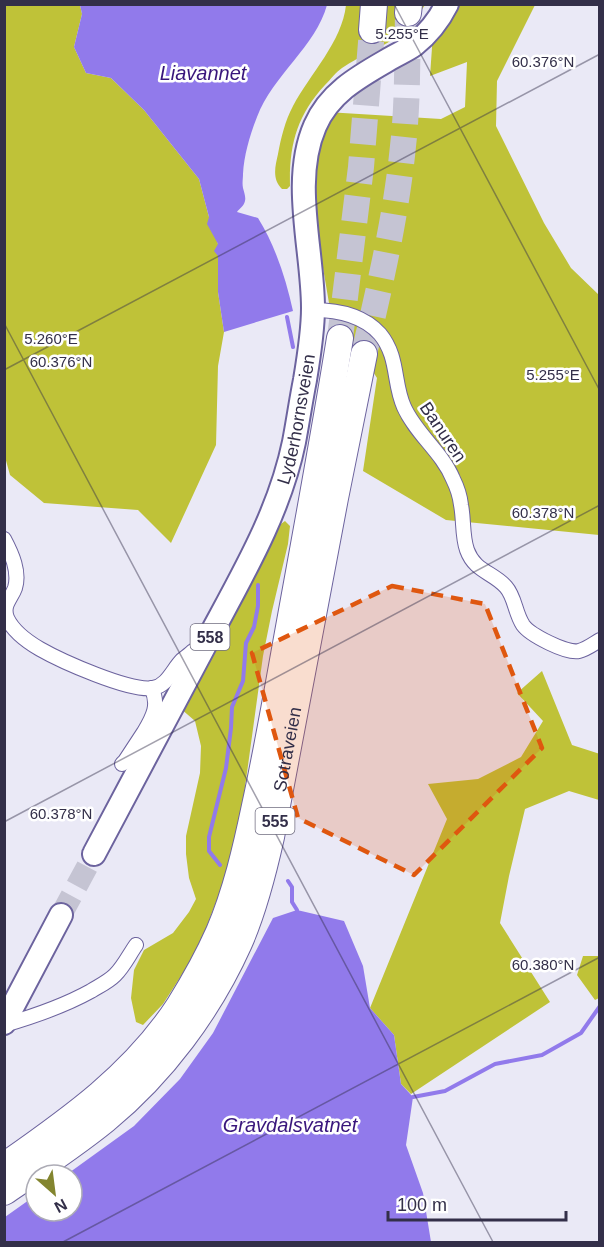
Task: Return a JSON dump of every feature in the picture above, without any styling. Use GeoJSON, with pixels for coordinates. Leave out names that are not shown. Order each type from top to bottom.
{"type":"FeatureCollection","features":[{"type":"Feature","properties":{"kind":"highway"},"geometry":{"type":"LineString","coordinates":[[372,30],[374,4]]}},
{"type":"Feature","properties":{"kind":"highway","name":"Sotraveien"},"geometry":{"type":"LineString","coordinates":[[4,1166],[93,1101],[153,1042],[200,971],[219,932],[239,873],[258,793],[340,338]]}},
{"type":"Feature","properties":{"kind":"highway","name":"Sotraveien"},"geometry":{"type":"LineString","coordinates":[[4,1192],[70,1147],[137,1091],[196,1021],[240,942],[262,876],[271,837],[364,354]]}},
{"type":"Feature","properties":{"kind":"main road","name":"Lyderhornsveien"},"geometry":{"type":"LineString","coordinates":[[94,854],[150,736],[200,654],[261,539],[283,484],[294,443],[310,351],[313,310],[312,279],[304,201],[306,156],[315,125],[329,102],[340,90],[413,45],[429,31],[447,4]]}},
{"type":"Feature","properties":{"kind":"main road"},"geometry":{"type":"LineString","coordinates":[[4,1024],[61,915]]}},
{"type":"Feature","properties":{"kind":"street","name":"Banuren"},"geometry":{"type":"LineString","coordinates":[[313,310],[331,310],[356,317],[370,325],[387,344],[404,405],[410,417],[447,466],[453,479],[462,506],[464,535],[470,558],[482,570],[506,587],[524,627],[571,651],[579,651],[600,640]]}},
{"type":"Feature","properties":{"kind":"street"},"geometry":{"type":"LineString","coordinates":[[4,539],[16,571],[15,587],[5,610],[8,621],[40,649],[117,682],[143,688],[159,686],[193,651],[200,654]]}},
{"type":"Feature","properties":{"kind":"street"},"geometry":{"type":"LineString","coordinates":[[122,764],[150,736],[156,701],[151,688]]}},
{"type":"Feature","properties":{"kind":"street"},"geometry":{"type":"LineString","coordinates":[[4,1024],[33,1017],[80,997],[113,976],[125,964],[136,945]]}},
{"type":"Feature","properties":{"kind":"highlighted area"},"geometry":{"type":"Polygon","coordinates":[[[392,586],[485,604],[542,748],[414,875],[298,818],[252,653],[392,586]]]}},
{"type":"Feature","properties":{"kind":"shaded area"},"geometry":{"type":"Polygon","coordinates":[[[4,5],[80,5],[82,14],[74,47],[86,73],[111,78],[144,110],[199,179],[218,244],[218,292],[224,332],[218,366],[216,445],[171,543],[138,510],[44,503],[10,475],[5,457],[4,5]]]}},
{"type":"Feature","properties":{"kind":"shaded area"},"geometry":{"type":"Polygon","coordinates":[[[346,5],[425,5],[401,33],[342,68],[315,96],[301,119],[293,144],[290,186],[282,189],[277,181],[275,168],[280,142],[290,112],[332,45],[346,5]]]}},
{"type":"Feature","properties":{"kind":"shaded area"},"geometry":{"type":"Polygon","coordinates":[[[435,5],[535,5],[497,81],[496,126],[544,223],[571,268],[599,295],[599,535],[446,520],[363,471],[377,378],[329,303],[315,221],[310,111],[441,119],[465,107],[467,62],[430,76],[435,5]]]}},
{"type":"Feature","properties":{"kind":"shaded area"},"geometry":{"type":"Polygon","coordinates":[[[285,521],[290,526],[288,544],[263,656],[242,809],[224,881],[205,931],[190,962],[163,1004],[143,1025],[136,1022],[131,998],[134,970],[144,950],[173,933],[196,899],[189,878],[186,836],[200,773],[201,746],[195,721],[180,708],[278,526],[285,521]]]}},
{"type":"Feature","properties":{"kind":"shaded area"},"geometry":{"type":"Polygon","coordinates":[[[542,671],[572,745],[600,754],[599,800],[569,791],[525,809],[509,876],[500,923],[550,1002],[411,1094],[401,1084],[394,1035],[370,1008],[447,819],[428,784],[478,779],[521,757],[543,721],[517,693],[542,671]]]}},
{"type":"Feature","properties":{"kind":"shaded area"},"geometry":{"type":"Polygon","coordinates":[[[583,956],[599,956],[599,998],[595,1000],[577,975],[583,956]]]}},
{"type":"Feature","properties":{"kind":"water","name":"Liavannet"},"geometry":{"type":"Polygon","coordinates":[[[80,5],[327,5],[314,34],[273,88],[257,117],[245,160],[243,188],[245,201],[237,212],[258,218],[264,228],[279,263],[293,311],[224,332],[218,292],[218,256],[214,251],[218,244],[207,224],[209,217],[199,179],[144,110],[111,78],[86,73],[74,47],[82,14],[80,5]]]}},
{"type":"Feature","properties":{"kind":"water","name":"Gravdalsvatnet"},"geometry":{"type":"Polygon","coordinates":[[[297,910],[344,921],[363,966],[370,1008],[394,1035],[401,1084],[413,1097],[406,1145],[423,1193],[431,1242],[5,1242],[5,1217],[24,1204],[24,1223],[84,1223],[83,1163],[134,1126],[180,1079],[213,1033],[273,918],[297,910]]]}},
{"type":"Feature","properties":{"kind":"waterway"},"geometry":{"type":"LineString","coordinates":[[287,317],[293,347]]}},
{"type":"Feature","properties":{"kind":"waterway"},"geometry":{"type":"LineString","coordinates":[[220,865],[209,851],[209,837],[226,768],[232,707],[243,681],[246,643],[254,627],[258,606],[258,585]]}},
{"type":"Feature","properties":{"kind":"waterway"},"geometry":{"type":"LineString","coordinates":[[288,881],[292,887],[292,902],[297,910]]}},
{"type":"Feature","properties":{"kind":"waterway"},"geometry":{"type":"LineString","coordinates":[[413,1097],[445,1091],[495,1064],[542,1055],[581,1033],[600,1006]]}},
{"type":"Feature","properties":{"kind":"tunnel"},"geometry":{"type":"LineString","coordinates":[[364,354],[387,251],[400,172],[406,113],[408,13]]}},
{"type":"Feature","properties":{"kind":"tunnel"},"geometry":{"type":"LineString","coordinates":[[340,338],[361,167],[372,30]]}},
{"type":"Feature","properties":{"kind":"tunnel"},"geometry":{"type":"LineString","coordinates":[[61,915],[94,854]]}}]}
